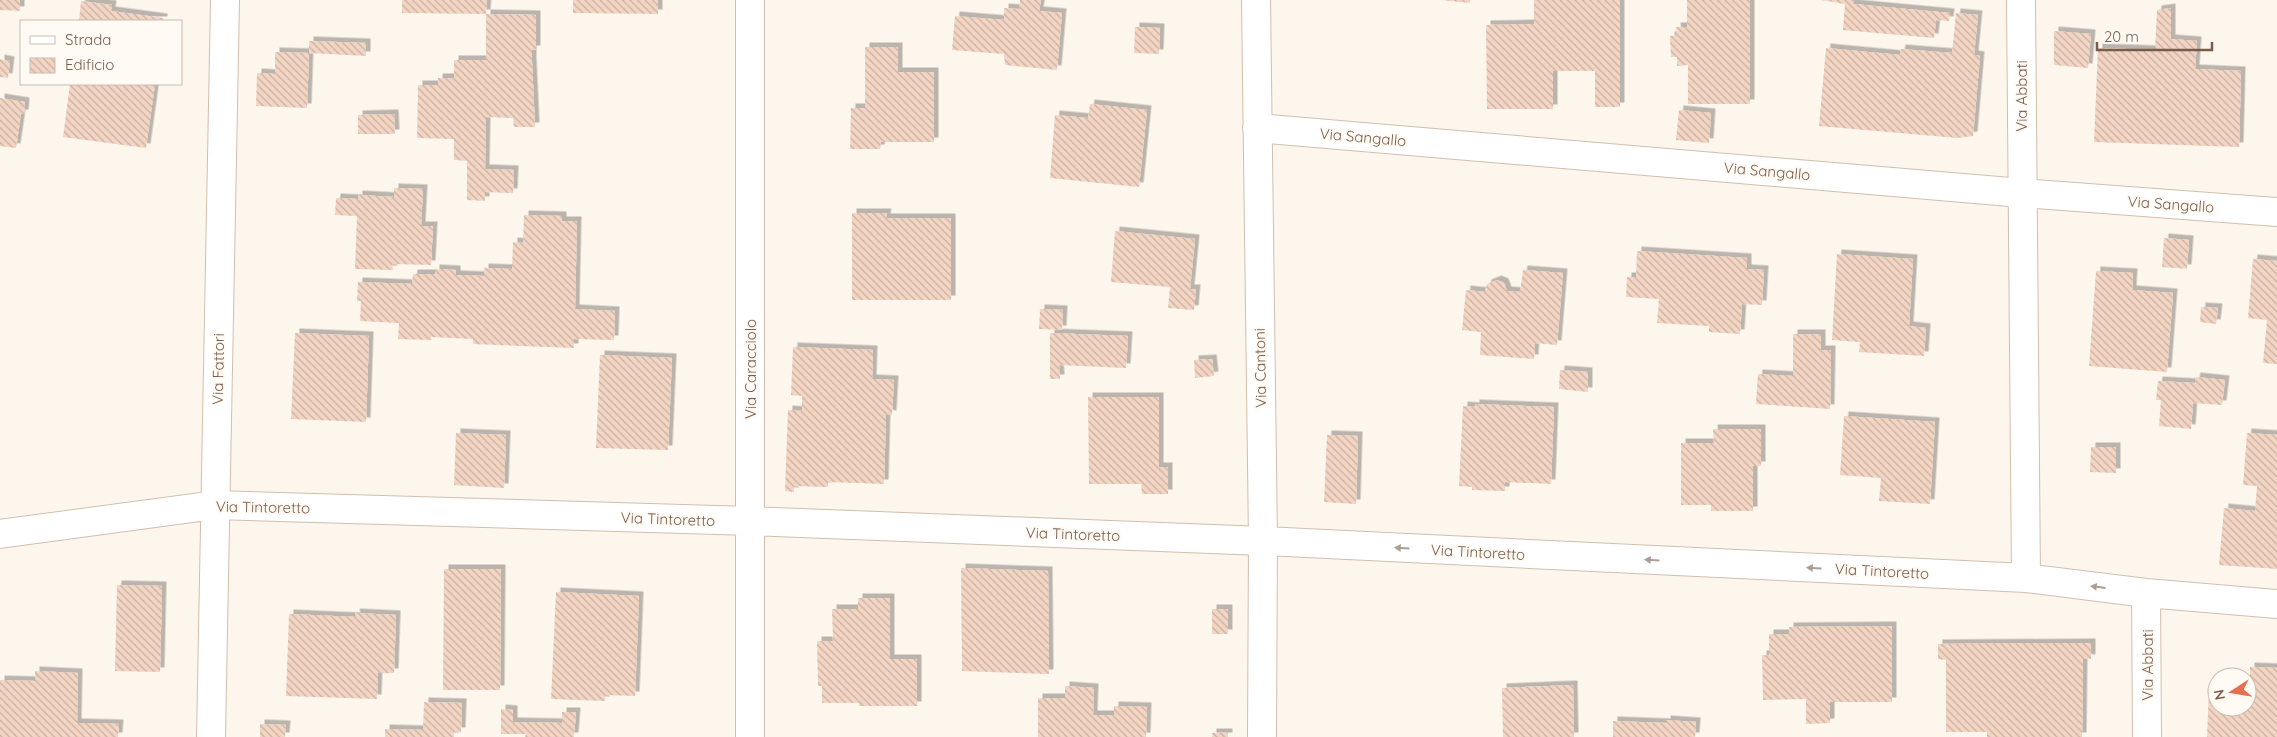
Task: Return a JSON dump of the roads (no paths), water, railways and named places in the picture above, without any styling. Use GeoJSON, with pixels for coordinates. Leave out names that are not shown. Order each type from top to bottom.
{"type":"FeatureCollection","features":[{"type":"Feature","properties":{"kind":"street","name":"Via Fattori"},"geometry":{"type":"LineString","coordinates":[[211,737],[225,0]]}},
{"type":"Feature","properties":{"kind":"street","name":"Via Caracciolo"},"geometry":{"type":"LineString","coordinates":[[750,0],[750,737]]}},
{"type":"Feature","properties":{"kind":"street","name":"Via Cantoni"},"geometry":{"type":"LineString","coordinates":[[1256,0],[1263,541],[1262,737]]}},
{"type":"Feature","properties":{"kind":"street","name":"Via Abbati"},"geometry":{"type":"LineString","coordinates":[[2021,0],[2026,578]]}},
{"type":"Feature","properties":{"kind":"street","name":"Via Sangallo"},"geometry":{"type":"LineString","coordinates":[[1257,128],[2022,193],[2277,212]]}},
{"type":"Feature","properties":{"kind":"street","name":"Via Tintoretto"},"geometry":{"type":"LineString","coordinates":[[0,534],[215,505],[750,521],[1263,541],[2026,578],[2146,593],[2277,604]]}},
{"type":"Feature","properties":{"kind":"street","name":"Via Abbati"},"geometry":{"type":"LineString","coordinates":[[2146,593],[2147,737]]}}]}
